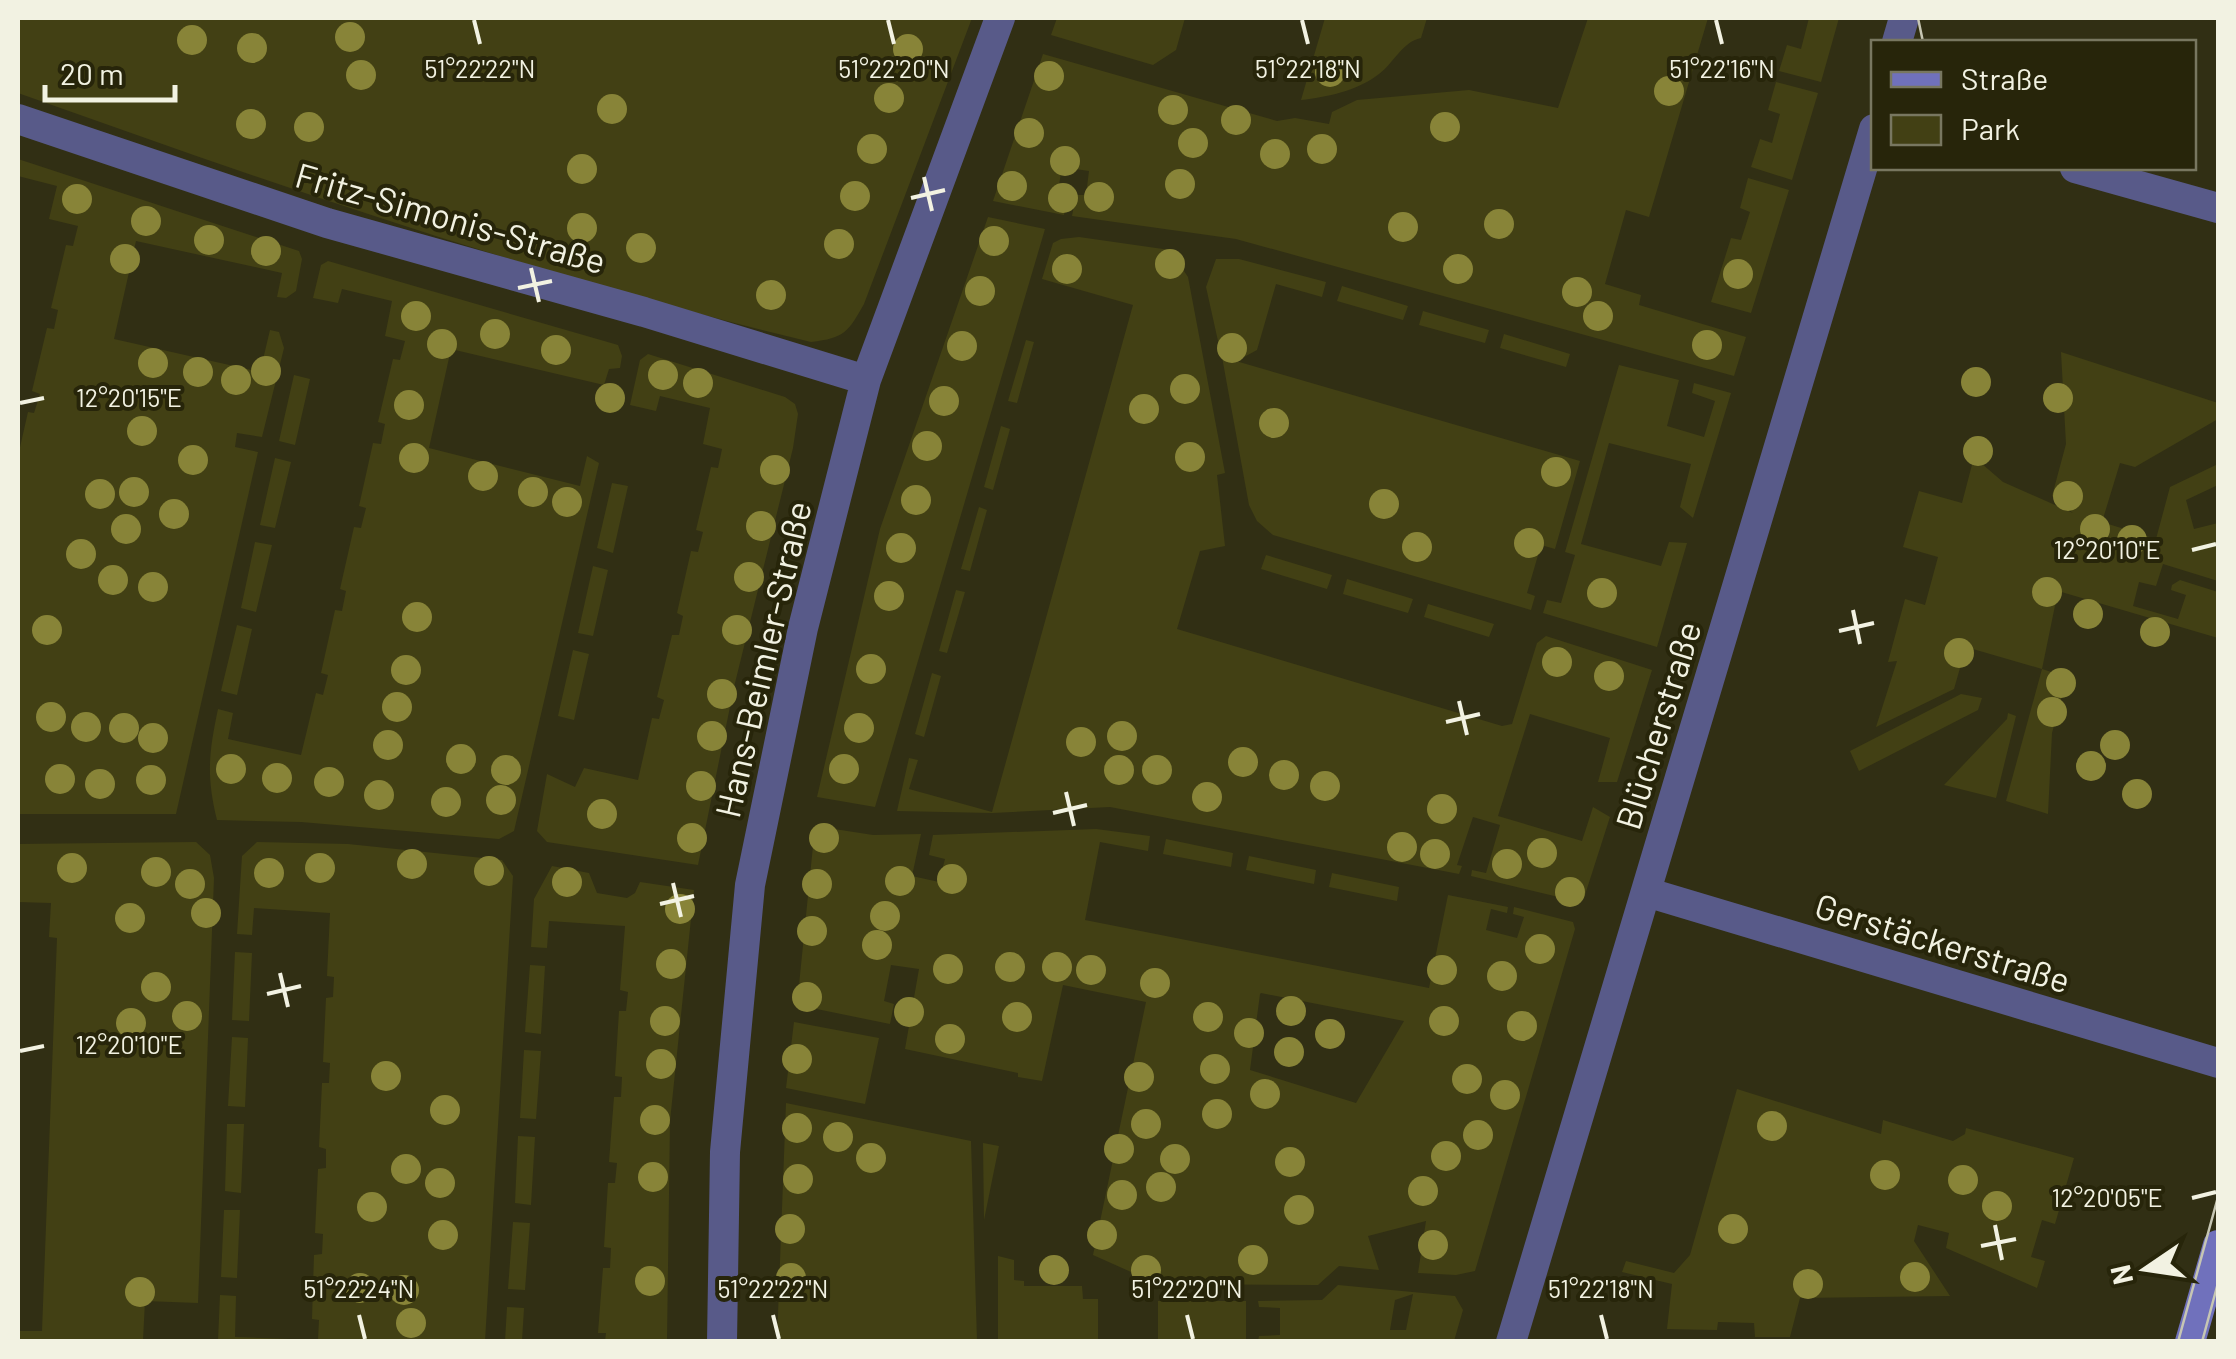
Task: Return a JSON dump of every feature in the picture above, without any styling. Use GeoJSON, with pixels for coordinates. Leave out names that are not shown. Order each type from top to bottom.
{"type":"FeatureCollection","features":[{"type":"Feature","properties":{"kind":"main road"},"geometry":{"type":"LineString","coordinates":[[2190,1342],[2218,1245]]}},
{"type":"Feature","properties":{"kind":"street","name":"Hans-Beimler-Straße"},"geometry":{"type":"LineString","coordinates":[[722,1342],[725,1152],[750,885],[803,628],[866,380],[1000,18]]}},
{"type":"Feature","properties":{"kind":"street","name":"Fritz-Simonis-Straße"},"geometry":{"type":"LineString","coordinates":[[18,119],[327,222],[866,380]]}},
{"type":"Feature","properties":{"kind":"street","name":"Blücherstraße"},"geometry":{"type":"LineString","coordinates":[[1512,1342],[1871,139]]}},
{"type":"Feature","properties":{"kind":"street"},"geometry":{"type":"LineString","coordinates":[[2082,170],[2218,208]]}},
{"type":"Feature","properties":{"kind":"street","name":"Gerstäckerstraße"},"geometry":{"type":"LineString","coordinates":[[1646,892],[2218,1064]]}},
{"type":"Feature","properties":{"kind":"green space"},"geometry":{"type":"Polygon","coordinates":[[[18,18],[972,18],[864,304],[844,332],[811,342],[510,259],[312,196],[18,93],[18,18]]]}},
{"type":"Feature","properties":{"kind":"green space"},"geometry":{"type":"Polygon","coordinates":[[[1057,18],[1185,18],[1176,50],[1153,65],[1051,35],[1057,18]]]}},
{"type":"Feature","properties":{"kind":"green space"},"geometry":{"type":"Polygon","coordinates":[[[1325,18],[1427,18],[1421,38],[1370,80],[1341,92],[1301,100],[1325,18]]]}},
{"type":"Feature","properties":{"kind":"green space"},"geometry":{"type":"Polygon","coordinates":[[[1588,18],[1708,18],[1649,217],[1626,210],[1605,284],[1641,295],[1639,305],[1746,337],[1734,376],[1236,239],[1072,216],[1076,195],[1086,195],[1089,171],[1062,167],[1058,191],[1068,193],[1064,215],[993,201],[1043,54],[1277,121],[1295,118],[1329,124],[1332,112],[1357,100],[1469,90],[1558,108],[1588,18]]]}},
{"type":"Feature","properties":{"kind":"green space"},"geometry":{"type":"Polygon","coordinates":[[[1809,18],[1839,18],[1821,82],[1779,71],[1787,45],[1801,49],[1809,18]]]}},
{"type":"Feature","properties":{"kind":"green space"},"geometry":{"type":"Polygon","coordinates":[[[1776,82],[1818,93],[1792,180],[1751,167],[1760,139],[1772,143],[1780,114],[1768,110],[1776,82]]]}},
{"type":"Feature","properties":{"kind":"green space"},"geometry":{"type":"Polygon","coordinates":[[[18,159],[299,251],[302,259],[296,291],[286,298],[277,297],[282,273],[136,241],[114,339],[260,372],[270,330],[279,332],[284,348],[262,437],[237,433],[235,447],[258,452],[176,814],[18,814],[18,456],[28,412],[34,413],[40,394],[32,391],[47,328],[54,329],[58,310],[51,308],[66,245],[73,246],[78,226],[49,219],[57,186],[18,176],[18,159]]]}},
{"type":"Feature","properties":{"kind":"green space"},"geometry":{"type":"Polygon","coordinates":[[[1748,178],[1789,190],[1751,313],[1711,302],[1731,238],[1741,240],[1750,212],[1740,208],[1748,178]]]}},
{"type":"Feature","properties":{"kind":"green space"},"geometry":{"type":"Polygon","coordinates":[[[988,217],[1045,229],[875,807],[817,797],[880,529],[988,217]]]}},
{"type":"Feature","properties":{"kind":"green space"},"geometry":{"type":"Polygon","coordinates":[[[1079,237],[1170,250],[1188,277],[1225,473],[1217,475],[1225,546],[1200,551],[1177,629],[1502,726],[1512,724],[1537,643],[1546,636],[1652,670],[1617,782],[1598,782],[1610,738],[1530,714],[1498,816],[1582,841],[1593,807],[1610,817],[1584,898],[1571,900],[1471,876],[1472,870],[1486,873],[1500,825],[1473,817],[1457,865],[1462,866],[1459,874],[1110,807],[992,813],[897,811],[909,758],[918,760],[909,789],[992,812],[1133,305],[1042,279],[1053,243],[1079,237]]]}},
{"type":"Feature","properties":{"kind":"green space"},"geometry":{"type":"Polygon","coordinates":[[[1216,259],[1239,259],[1326,282],[1322,297],[1276,284],[1257,350],[1244,357],[1220,350],[1206,287],[1216,259]]]}},
{"type":"Feature","properties":{"kind":"green space"},"geometry":{"type":"Polygon","coordinates":[[[328,261],[618,345],[622,356],[620,368],[609,369],[604,385],[451,349],[429,448],[580,486],[587,456],[599,463],[514,831],[499,839],[301,822],[217,820],[210,764],[218,709],[233,713],[228,739],[301,755],[316,693],[323,695],[328,675],[321,673],[335,610],[342,611],[346,591],[340,589],[354,527],[361,528],[366,508],[359,506],[373,443],[381,444],[385,424],[378,422],[393,359],[400,360],[405,341],[385,336],[392,301],[342,289],[338,303],[313,298],[321,265],[328,261]]]}},
{"type":"Feature","properties":{"kind":"green space"},"geometry":{"type":"Polygon","coordinates":[[[1342,286],[1408,306],[1403,320],[1337,301],[1342,286]]]}},
{"type":"Feature","properties":{"kind":"green space"},"geometry":{"type":"Polygon","coordinates":[[[1423,311],[1489,330],[1485,343],[1419,325],[1423,311]]]}},
{"type":"Feature","properties":{"kind":"green space"},"geometry":{"type":"Polygon","coordinates":[[[1504,334],[1570,354],[1566,367],[1500,348],[1504,334]]]}},
{"type":"Feature","properties":{"kind":"green space"},"geometry":{"type":"Polygon","coordinates":[[[1026,340],[1034,342],[1017,403],[1008,401],[1026,340]]]}},
{"type":"Feature","properties":{"kind":"green space"},"geometry":{"type":"Polygon","coordinates":[[[2061,352],[2218,403],[2218,419],[2135,467],[2120,463],[2102,522],[2156,539],[2170,487],[2218,464],[2218,485],[2186,500],[2194,529],[2218,523],[2218,581],[2163,564],[2156,586],[2139,582],[2133,606],[2178,619],[2186,595],[2171,590],[2172,585],[2180,580],[2218,592],[2218,638],[2058,591],[2042,669],[1966,647],[1954,689],[1876,727],[1897,661],[1888,662],[1905,599],[1925,605],[1938,557],[1903,547],[1919,491],[1962,503],[1974,457],[2003,482],[2073,513],[2052,496],[2066,444],[2061,352]]]}},
{"type":"Feature","properties":{"kind":"green space"},"geometry":{"type":"Polygon","coordinates":[[[648,354],[785,397],[795,404],[798,414],[734,687],[698,865],[547,842],[537,831],[547,774],[575,787],[584,768],[638,780],[652,718],[659,719],[664,700],[657,697],[672,635],[679,635],[683,616],[677,613],[691,551],[698,552],[703,532],[696,530],[711,467],[718,468],[722,449],[703,444],[710,408],[660,396],[656,411],[630,405],[640,360],[648,354]]]}},
{"type":"Feature","properties":{"kind":"green space"},"geometry":{"type":"Polygon","coordinates":[[[1222,357],[1580,461],[1555,549],[1541,545],[1527,593],[1535,596],[1531,610],[1273,535],[1257,521],[1249,505],[1222,357]]]}},
{"type":"Feature","properties":{"kind":"green space"},"geometry":{"type":"Polygon","coordinates":[[[1619,365],[1679,380],[1667,426],[1704,437],[1715,401],[1692,393],[1694,383],[1731,393],[1693,518],[1680,507],[1691,464],[1609,443],[1581,544],[1661,566],[1669,542],[1687,543],[1657,647],[1543,613],[1547,600],[1561,603],[1575,555],[1565,552],[1619,365]]]}},
{"type":"Feature","properties":{"kind":"green space"},"geometry":{"type":"Polygon","coordinates":[[[294,375],[310,379],[295,445],[279,441],[294,375]]]}},
{"type":"Feature","properties":{"kind":"green space"},"geometry":{"type":"Polygon","coordinates":[[[1001,426],[1010,429],[993,490],[984,487],[1001,426]]]}},
{"type":"Feature","properties":{"kind":"green space"},"geometry":{"type":"Polygon","coordinates":[[[275,458],[291,462],[275,528],[260,525],[275,458]]]}},
{"type":"Feature","properties":{"kind":"green space"},"geometry":{"type":"Polygon","coordinates":[[[612,483],[628,486],[613,553],[597,548],[612,483]]]}},
{"type":"Feature","properties":{"kind":"green space"},"geometry":{"type":"Polygon","coordinates":[[[979,507],[987,510],[970,571],[961,569],[979,507]]]}},
{"type":"Feature","properties":{"kind":"green space"},"geometry":{"type":"Polygon","coordinates":[[[255,542],[272,545],[256,612],[241,608],[255,542]]]}},
{"type":"Feature","properties":{"kind":"green space"},"geometry":{"type":"Polygon","coordinates":[[[1266,555],[1332,575],[1327,589],[1261,569],[1266,555]]]}},
{"type":"Feature","properties":{"kind":"green space"},"geometry":{"type":"Polygon","coordinates":[[[593,566],[608,570],[593,636],[578,633],[593,566]]]}},
{"type":"Feature","properties":{"kind":"green space"},"geometry":{"type":"Polygon","coordinates":[[[1347,579],[1413,599],[1408,613],[1343,594],[1347,579]]]}},
{"type":"Feature","properties":{"kind":"green space"},"geometry":{"type":"Polygon","coordinates":[[[956,590],[965,592],[947,653],[939,651],[956,590]]]}},
{"type":"Feature","properties":{"kind":"green space"},"geometry":{"type":"Polygon","coordinates":[[[1428,604],[1494,624],[1489,637],[1424,617],[1428,604]]]}},
{"type":"Feature","properties":{"kind":"green space"},"geometry":{"type":"Polygon","coordinates":[[[237,625],[252,629],[237,695],[221,691],[237,625]]]}},
{"type":"Feature","properties":{"kind":"green space"},"geometry":{"type":"Polygon","coordinates":[[[573,650],[589,654],[574,720],[558,716],[573,650]]]}},
{"type":"Feature","properties":{"kind":"green space"},"geometry":{"type":"Polygon","coordinates":[[[2042,669],[2067,677],[2052,733],[2048,814],[2006,801],[2042,669]]]}},
{"type":"Feature","properties":{"kind":"green space"},"geometry":{"type":"Polygon","coordinates":[[[932,673],[941,676],[924,737],[915,734],[932,673]]]}},
{"type":"Feature","properties":{"kind":"green space"},"geometry":{"type":"Polygon","coordinates":[[[1961,694],[1982,698],[1978,710],[1859,771],[1850,751],[1961,694]]]}},
{"type":"Feature","properties":{"kind":"green space"},"geometry":{"type":"Polygon","coordinates":[[[2008,713],[2016,716],[1996,798],[1944,785],[2007,719],[2008,713]]]}},
{"type":"Feature","properties":{"kind":"green space"},"geometry":{"type":"Polygon","coordinates":[[[815,826],[873,835],[921,834],[912,876],[939,882],[945,859],[929,855],[933,835],[1096,829],[1150,836],[1148,851],[1100,842],[1085,920],[1429,988],[1448,895],[1508,907],[1507,913],[1491,909],[1486,930],[1517,938],[1524,917],[1513,914],[1514,907],[1573,922],[1575,929],[1475,1271],[1456,1275],[1418,1273],[1426,1221],[1368,1236],[1379,1270],[1339,1266],[1318,1285],[1158,1284],[1093,1255],[1146,1002],[1063,985],[1042,1081],[905,1049],[919,969],[891,965],[884,1001],[894,1004],[890,1024],[797,1005],[815,826]],[[1261,993],[1250,1070],[1356,1103],[1404,1021],[1261,993]]]}},
{"type":"Feature","properties":{"kind":"green space"},"geometry":{"type":"Polygon","coordinates":[[[1166,839],[1233,853],[1231,867],[1163,854],[1166,839]]]}},
{"type":"Feature","properties":{"kind":"green space"},"geometry":{"type":"Polygon","coordinates":[[[196,842],[210,855],[214,878],[198,1303],[145,1301],[143,1340],[165,1341],[18,1341],[18,1331],[42,1331],[57,938],[49,937],[51,903],[18,902],[18,844],[196,842]]]}},
{"type":"Feature","properties":{"kind":"green space"},"geometry":{"type":"Polygon","coordinates":[[[257,842],[348,844],[502,860],[513,876],[485,1341],[218,1341],[220,1295],[236,1296],[235,1337],[318,1340],[319,1320],[312,1319],[314,1255],[322,1254],[323,1234],[315,1233],[318,1169],[326,1168],[326,1149],[319,1147],[322,1083],[329,1083],[330,1063],[323,1062],[326,998],[333,997],[334,977],[327,976],[330,913],[254,908],[252,935],[237,934],[242,856],[257,842]]]}},
{"type":"Feature","properties":{"kind":"green space"},"geometry":{"type":"Polygon","coordinates":[[[1249,856],[1316,870],[1314,884],[1246,870],[1249,856]]]}},
{"type":"Feature","properties":{"kind":"green space"},"geometry":{"type":"Polygon","coordinates":[[[552,866],[589,873],[597,893],[627,898],[635,893],[640,882],[694,890],[670,1121],[667,1341],[605,1341],[606,1333],[598,1333],[603,1268],[610,1268],[611,1248],[604,1247],[608,1183],[615,1183],[617,1163],[609,1162],[614,1097],[621,1097],[622,1077],[615,1076],[619,1011],[626,1011],[628,992],[620,990],[625,926],[549,921],[547,948],[531,947],[534,899],[552,866]]]}},
{"type":"Feature","properties":{"kind":"green space"},"geometry":{"type":"Polygon","coordinates":[[[1332,873],[1399,887],[1397,901],[1329,887],[1332,873]]]}},
{"type":"Feature","properties":{"kind":"green space"},"geometry":{"type":"Polygon","coordinates":[[[235,952],[252,953],[249,1021],[232,1020],[235,952]]]}},
{"type":"Feature","properties":{"kind":"green space"},"geometry":{"type":"Polygon","coordinates":[[[530,965],[545,966],[541,1034],[525,1032],[530,965]]]}},
{"type":"Feature","properties":{"kind":"green space"},"geometry":{"type":"Polygon","coordinates":[[[794,1022],[879,1038],[865,1104],[786,1088],[794,1022]]]}},
{"type":"Feature","properties":{"kind":"green space"},"geometry":{"type":"Polygon","coordinates":[[[232,1037],[248,1038],[245,1107],[228,1106],[232,1037]]]}},
{"type":"Feature","properties":{"kind":"green space"},"geometry":{"type":"Polygon","coordinates":[[[524,1050],[541,1051],[536,1119],[520,1118],[524,1050]]]}},
{"type":"Feature","properties":{"kind":"green space"},"geometry":{"type":"Polygon","coordinates":[[[1737,1089],[1881,1134],[1883,1120],[1953,1141],[1965,1134],[1966,1128],[2074,1158],[2055,1224],[2042,1220],[2031,1257],[2045,1261],[2037,1288],[1946,1248],[1949,1233],[1918,1225],[1914,1241],[1950,1296],[1800,1298],[1790,1337],[1755,1337],[1754,1323],[1718,1322],[1717,1330],[1667,1329],[1672,1284],[1622,1272],[1626,1261],[1674,1273],[1690,1255],[1737,1089]]]}},
{"type":"Feature","properties":{"kind":"green space"},"geometry":{"type":"Polygon","coordinates":[[[786,1103],[971,1141],[977,1341],[777,1341],[786,1103]]]}},
{"type":"Feature","properties":{"kind":"green space"},"geometry":{"type":"Polygon","coordinates":[[[227,1124],[244,1124],[241,1193],[225,1191],[227,1124]]]}},
{"type":"Feature","properties":{"kind":"green space"},"geometry":{"type":"Polygon","coordinates":[[[518,1136],[535,1137],[531,1205],[515,1203],[518,1136]]]}},
{"type":"Feature","properties":{"kind":"green space"},"geometry":{"type":"Polygon","coordinates":[[[983,1143],[999,1146],[984,1220],[983,1143]]]}},
{"type":"Feature","properties":{"kind":"green space"},"geometry":{"type":"Polygon","coordinates":[[[224,1210],[240,1210],[237,1278],[221,1277],[224,1210]]]}},
{"type":"Feature","properties":{"kind":"green space"},"geometry":{"type":"Polygon","coordinates":[[[513,1222],[530,1223],[525,1290],[508,1289],[513,1222]]]}},
{"type":"Feature","properties":{"kind":"green space"},"geometry":{"type":"Polygon","coordinates":[[[998,1256],[1014,1260],[1014,1280],[1024,1281],[1024,1286],[1082,1286],[1083,1299],[1098,1299],[1098,1341],[998,1341],[998,1256]]]}},
{"type":"Feature","properties":{"kind":"green space"},"geometry":{"type":"Polygon","coordinates":[[[1338,1285],[1455,1296],[1463,1310],[1454,1341],[1258,1341],[1259,1336],[1280,1335],[1280,1308],[1259,1307],[1258,1301],[1322,1300],[1338,1285]],[[1413,1294],[1395,1300],[1390,1330],[1406,1330],[1413,1294]]]}},
{"type":"Feature","properties":{"kind":"green space"},"geometry":{"type":"Polygon","coordinates":[[[1158,1301],[1246,1301],[1246,1341],[1158,1341],[1158,1301]]]}},
{"type":"Feature","properties":{"kind":"green space"},"geometry":{"type":"Polygon","coordinates":[[[507,1307],[524,1308],[522,1341],[505,1341],[507,1307]]]}},
{"type":"Feature","properties":{"kind":"tram line"},"geometry":{"type":"LineString","coordinates":[[1918,18],[1923,40]]}},
{"type":"Feature","properties":{"kind":"tram line"},"geometry":{"type":"LineString","coordinates":[[2178,1342],[2218,1197]]}},
{"type":"Feature","properties":{"kind":"tram line"},"geometry":{"type":"LineString","coordinates":[[2202,1342],[2218,1283]]}}]}
